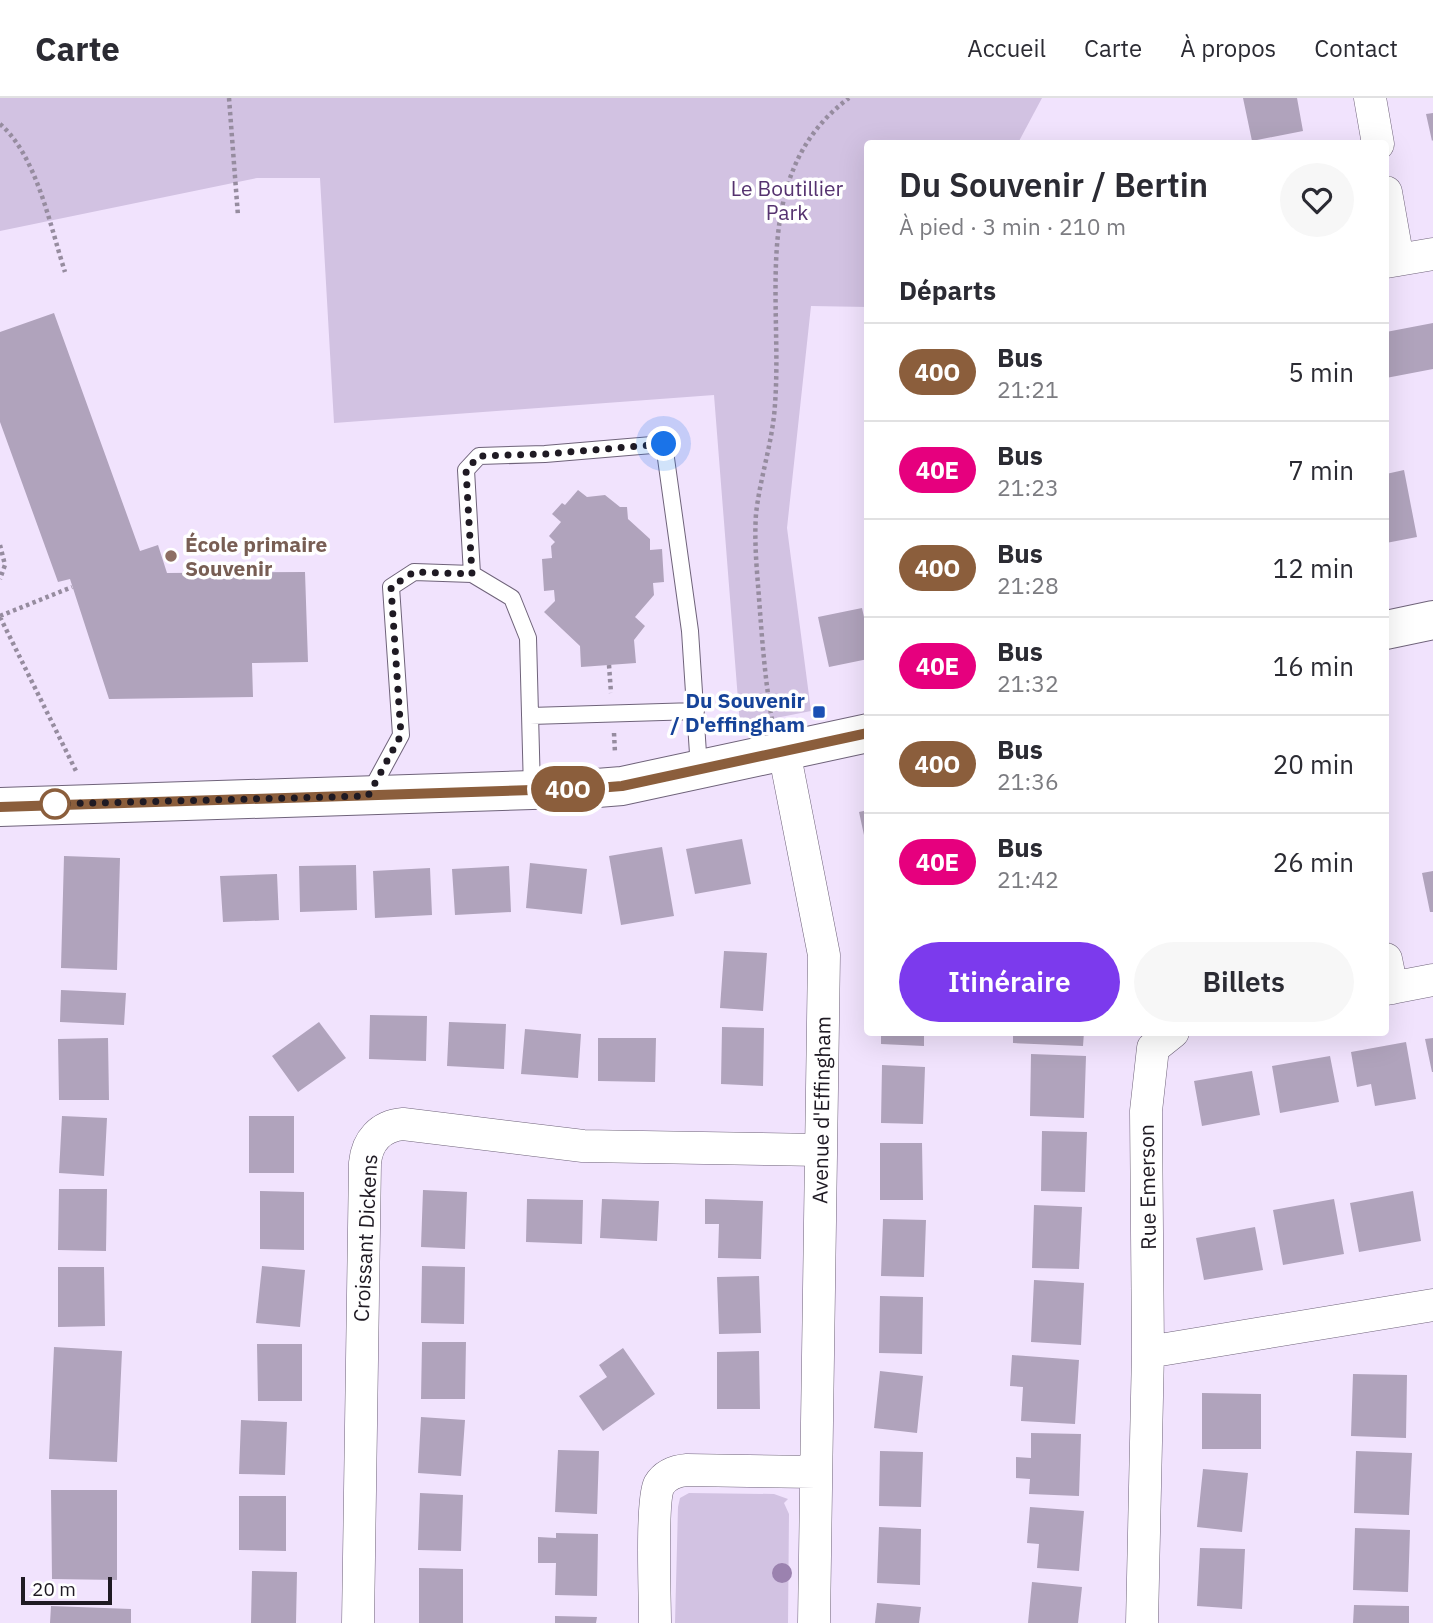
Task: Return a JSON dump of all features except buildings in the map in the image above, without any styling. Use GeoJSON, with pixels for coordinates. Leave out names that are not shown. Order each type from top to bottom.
{"type":"FeatureCollection","features":[{"type":"Feature","properties":{"kind":"street"},"geometry":{"type":"LineString","coordinates":[[1370,98],[1377,140]]}},
{"type":"Feature","properties":{"kind":"street"},"geometry":{"type":"LineString","coordinates":[[1389,226],[1392,261],[1433,254]]}},
{"type":"Feature","properties":{"kind":"street"},"geometry":{"type":"LineString","coordinates":[[1389,629],[1433,620]]}},
{"type":"Feature","properties":{"kind":"street"},"geometry":{"type":"LineString","coordinates":[[0,807],[622,786],[699,769],[778,736],[864,733]]}},
{"type":"Feature","properties":{"kind":"street","name":"Avenue d'Effingham"},"geometry":{"type":"LineString","coordinates":[[778,736],[822,942],[814,1623]]}},
{"type":"Feature","properties":{"kind":"street"},"geometry":{"type":"LineString","coordinates":[[1389,978],[1433,980]]}},
{"type":"Feature","properties":{"kind":"street","name":"Rue Emerson"},"geometry":{"type":"LineString","coordinates":[[1142,1623],[1148,1352],[1146,1111],[1153,1048],[1168,1036]]}},
{"type":"Feature","properties":{"kind":"street","name":"Croissant Dickens"},"geometry":{"type":"LineString","coordinates":[[358,1623],[365,1163],[372,1139],[388,1127],[403,1124],[583,1146],[820,1150]]}},
{"type":"Feature","properties":{"kind":"street"},"geometry":{"type":"LineString","coordinates":[[1148,1352],[1433,1305]]}},
{"type":"Feature","properties":{"kind":"street"},"geometry":{"type":"LineString","coordinates":[[655,1623],[656,1500],[664,1479],[677,1471],[687,1470],[816,1472]]}},
{"type":"Feature","properties":{"kind":"lane"},"geometry":{"type":"LineString","coordinates":[[472,574],[466,470],[479,456],[545,454],[664,444],[690,631],[699,769]]}},
{"type":"Feature","properties":{"kind":"lane"},"geometry":{"type":"LineString","coordinates":[[368,796],[401,735],[391,587],[414,572],[472,574],[512,598],[528,638],[533,790]]}},
{"type":"Feature","properties":{"kind":"lane"},"geometry":{"type":"LineString","coordinates":[[530,716],[696,711]]}},
{"type":"Feature","properties":{"kind":"path"},"geometry":{"type":"LineString","coordinates":[[229,98],[238,216]]}},
{"type":"Feature","properties":{"kind":"path"},"geometry":{"type":"LineString","coordinates":[[778,736],[761,614],[756,517],[775,408],[778,352],[776,240],[783,199],[803,153],[817,130],[849,98]]}},
{"type":"Feature","properties":{"kind":"path"},"geometry":{"type":"LineString","coordinates":[[0,124],[26,155],[65,272]]}},
{"type":"Feature","properties":{"kind":"path"},"geometry":{"type":"LineString","coordinates":[[0,545],[5,565],[0,579]]}},
{"type":"Feature","properties":{"kind":"path"},"geometry":{"type":"LineString","coordinates":[[72,587],[0,617],[78,775]]}},
{"type":"Feature","properties":{"kind":"path"},"geometry":{"type":"LineString","coordinates":[[609,665],[612,704]]}},
{"type":"Feature","properties":{"kind":"path"},"geometry":{"type":"LineString","coordinates":[[614,732],[615,757]]}},
{"type":"Feature","properties":{"kind":"green space","name":"Le Boutillier Park"},"geometry":{"type":"Polygon","coordinates":[[[0,98],[1042,98],[1020,140],[864,140],[864,307],[811,306],[787,528],[811,711],[740,725],[714,395],[334,423],[320,178],[257,178],[0,231],[0,98]]]}},
{"type":"Feature","properties":{"kind":"green space"},"geometry":{"type":"Polygon","coordinates":[[[689,1493],[774,1494],[788,1499],[784,1503],[789,1514],[788,1623],[675,1623],[678,1507],[680,1498],[689,1493]]]}},
{"type":"Feature","properties":{"kind":"bus line","name":"40O"},"geometry":{"type":"LineString","coordinates":[[0,807],[622,786],[864,734]]}},
{"type":"Feature","properties":{"kind":"place","name":"École primaire Souvenir"},"geometry":{"type":"Point","coordinates":[171,556]}},
{"type":"Feature","properties":{"kind":"place","name":"Du Souvenir / D'effingham"},"geometry":{"type":"Point","coordinates":[819,712]}},
{"type":"Feature","properties":{"kind":"route"},"geometry":{"type":"LineString","coordinates":[[55,804],[368,796],[401,735],[391,587],[414,572],[472,574],[466,470],[479,456],[545,454],[664,444]]}}]}
